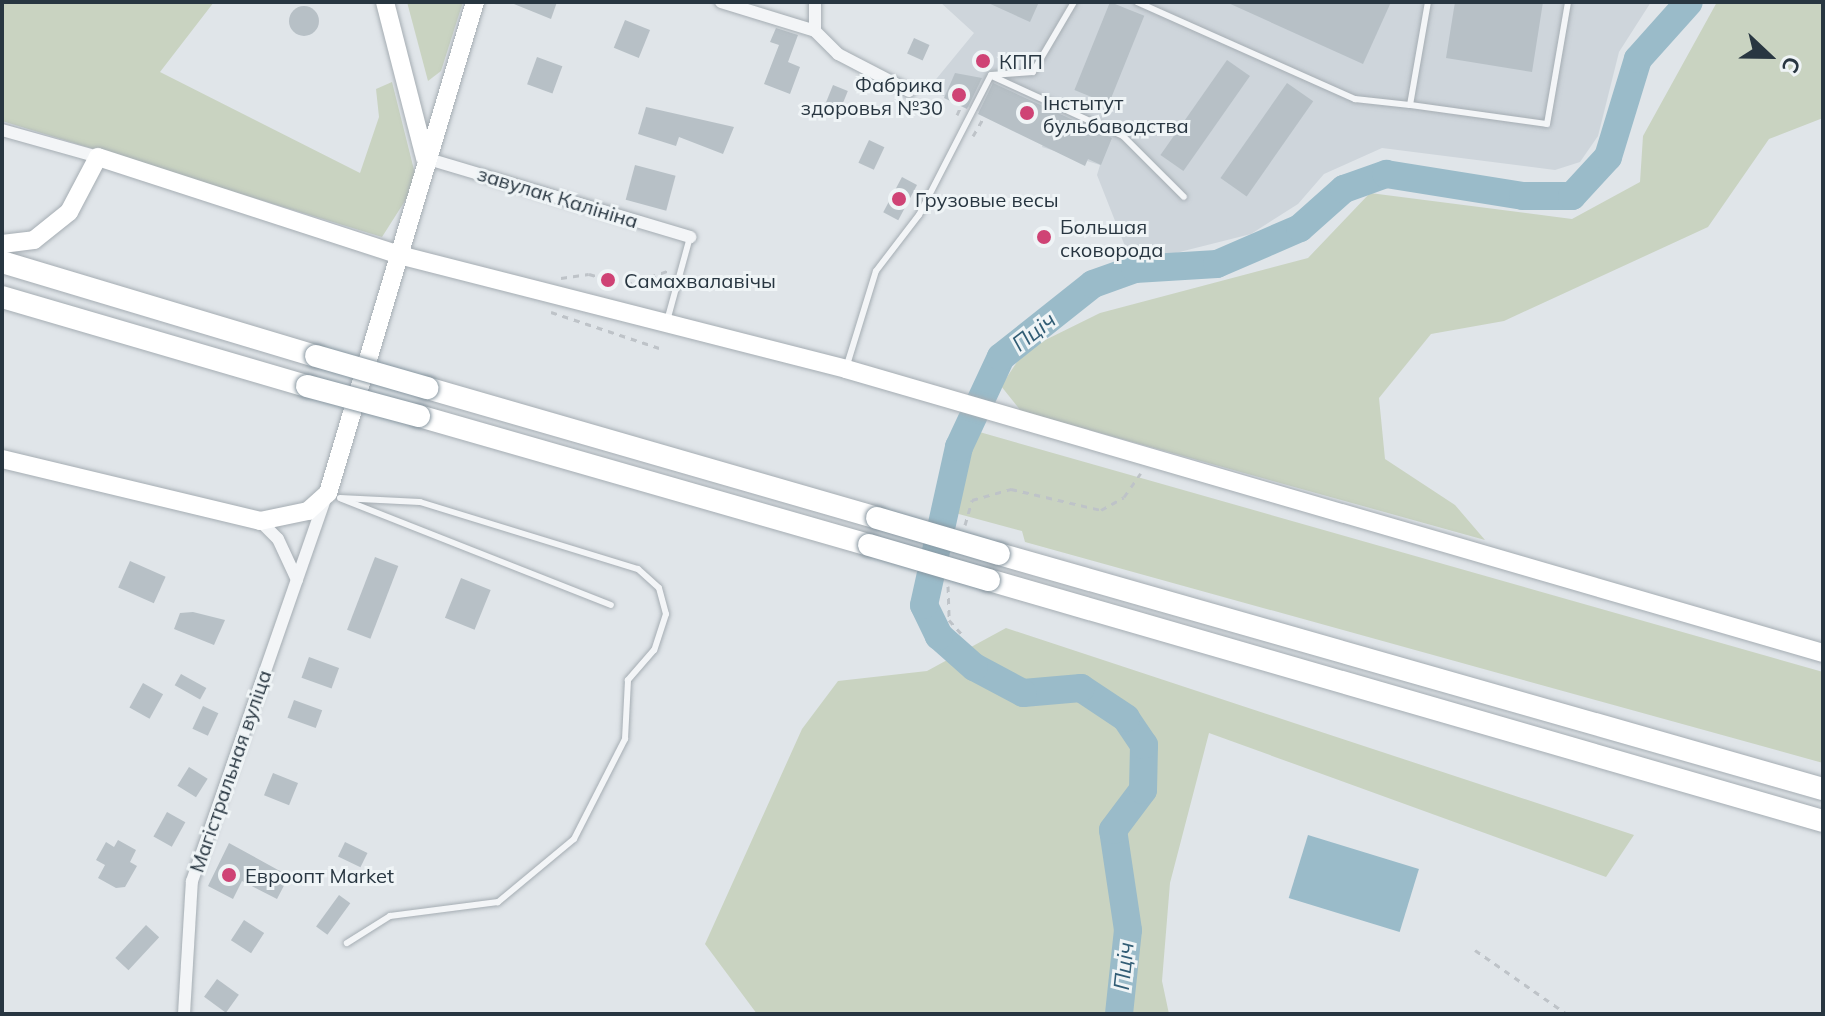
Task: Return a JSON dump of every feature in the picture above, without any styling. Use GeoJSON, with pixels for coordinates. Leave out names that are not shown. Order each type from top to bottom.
{"type":"FeatureCollection","features":[{"type":"Feature","properties":{"kind":"highway"},"geometry":{"type":"LineString","coordinates":[[2,262],[999,554],[1823,789]]}},
{"type":"Feature","properties":{"kind":"highway"},"geometry":{"type":"LineString","coordinates":[[2,297],[1823,821]]}},
{"type":"Feature","properties":{"kind":"street"},"geometry":{"type":"LineString","coordinates":[[385,2],[425,158]]}},
{"type":"Feature","properties":{"kind":"street"},"geometry":{"type":"LineString","coordinates":[[2,459],[260,521],[308,511],[334,495],[425,158],[475,2]]}},
{"type":"Feature","properties":{"kind":"street"},"geometry":{"type":"LineString","coordinates":[[721,2],[815,31],[838,54],[909,91]]}},
{"type":"Feature","properties":{"kind":"street"},"geometry":{"type":"LineString","coordinates":[[815,2],[815,31]]}},
{"type":"Feature","properties":{"kind":"street"},"geometry":{"type":"LineString","coordinates":[[2,130],[98,157],[399,255],[846,369],[1823,653]]}},
{"type":"Feature","properties":{"kind":"street"},"geometry":{"type":"LineString","coordinates":[[2,244],[34,240],[69,212],[98,157]]}},
{"type":"Feature","properties":{"kind":"street","name":"завулак Калініна"},"geometry":{"type":"LineString","coordinates":[[425,158],[690,237]]}},
{"type":"Feature","properties":{"kind":"street","name":"Магістральная вуліца"},"geometry":{"type":"LineString","coordinates":[[184,1014],[192,881],[297,580],[334,495]]}},
{"type":"Feature","properties":{"kind":"street"},"geometry":{"type":"LineString","coordinates":[[260,521],[278,539],[297,580]]}},
{"type":"Feature","properties":{"kind":"lane"},"geometry":{"type":"LineString","coordinates":[[991,75],[1033,72],[1074,2]]}},
{"type":"Feature","properties":{"kind":"lane"},"geometry":{"type":"LineString","coordinates":[[1137,2],[1355,99],[1547,124],[1568,2]]}},
{"type":"Feature","properties":{"kind":"lane"},"geometry":{"type":"LineString","coordinates":[[1410,105],[1428,2]]}},
{"type":"Feature","properties":{"kind":"lane"},"geometry":{"type":"LineString","coordinates":[[991,75],[1123,136],[1184,197]]}},
{"type":"Feature","properties":{"kind":"lane"},"geometry":{"type":"LineString","coordinates":[[846,369],[876,271],[919,215],[991,75]]}},
{"type":"Feature","properties":{"kind":"lane"},"geometry":{"type":"LineString","coordinates":[[667,324],[690,237]]}},
{"type":"Feature","properties":{"kind":"lane"},"geometry":{"type":"LineString","coordinates":[[334,495],[611,605]]}},
{"type":"Feature","properties":{"kind":"lane"},"geometry":{"type":"LineString","coordinates":[[334,495],[420,502],[638,569],[659,588],[666,614],[654,650],[628,680],[625,739],[574,839],[498,902],[390,916],[347,943]]}},
{"type":"Feature","properties":{"kind":"path"},"geometry":{"type":"LineString","coordinates":[[960,541],[972,500],[984,493],[1011,489],[1101,510],[1140,480],[1145,457]]}},
{"type":"Feature","properties":{"kind":"path"},"geometry":{"type":"LineString","coordinates":[[953,571],[945,600],[965,638]]}},
{"type":"Feature","properties":{"kind":"path"},"geometry":{"type":"LineString","coordinates":[[1475,950],[1567,1014]]}},
{"type":"Feature","properties":{"kind":"shaded area"},"geometry":{"type":"Polygon","coordinates":[[[940,2],[1651,2],[1619,52],[1598,136],[1580,162],[1555,170],[1382,148],[1324,174],[1298,204],[1251,234],[1132,264],[1097,175],[1100,165],[1042,147],[1044,141],[928,89],[974,33],[940,2]]]}},
{"type":"Feature","properties":{"kind":"green space"},"geometry":{"type":"Polygon","coordinates":[[[2,2],[214,2],[160,72],[360,173],[379,117],[376,89],[392,82],[417,182],[382,237],[2,121],[2,2]]]}},
{"type":"Feature","properties":{"kind":"green space"},"geometry":{"type":"Polygon","coordinates":[[[407,2],[463,2],[441,71],[428,81],[407,2]]]}},
{"type":"Feature","properties":{"kind":"green space"},"geometry":{"type":"Polygon","coordinates":[[[1717,2],[1823,2],[1823,118],[1769,139],[1708,227],[1504,321],[1431,334],[1379,398],[1385,459],[1455,505],[1485,540],[1021,411],[1001,386],[1025,350],[1100,313],[1308,258],[1370,193],[1572,219],[1640,182],[1643,136],[1717,2]]]}},
{"type":"Feature","properties":{"kind":"green space"},"geometry":{"type":"Polygon","coordinates":[[[976,431],[1823,672],[1823,763],[1025,542],[1022,531],[955,513],[976,431]]]}},
{"type":"Feature","properties":{"kind":"green space"},"geometry":{"type":"Polygon","coordinates":[[[1006,628],[1634,835],[1606,877],[1209,733],[1170,883],[1162,981],[1169,1014],[757,1014],[705,944],[802,729],[838,681],[927,671],[1006,628]]]}},
{"type":"Feature","properties":{"kind":"water"},"geometry":{"type":"Polygon","coordinates":[[[1308,835],[1419,869],[1400,932],[1289,898],[1308,835]]]}},
{"type":"Feature","properties":{"kind":"building"},"geometry":{"type":"Polygon","coordinates":[[[509,2],[557,2],[551,19],[509,2]]]}},
{"type":"Feature","properties":{"kind":"building"},"geometry":{"type":"Polygon","coordinates":[[[986,2],[1039,2],[1030,22],[986,2]]]}},
{"type":"Feature","properties":{"kind":"building"},"geometry":{"type":"Polygon","coordinates":[[[1110,2],[1144,16],[1109,104],[1074,90],[1110,2]]]}},
{"type":"Feature","properties":{"kind":"building"},"geometry":{"type":"Polygon","coordinates":[[[1226,2],[1391,2],[1363,64],[1226,2]]]}},
{"type":"Feature","properties":{"kind":"building"},"geometry":{"type":"Polygon","coordinates":[[[1455,2],[1543,2],[1532,72],[1446,58],[1455,2]]]}},
{"type":"Feature","properties":{"kind":"building"},"geometry":{"type":"Polygon","coordinates":[[[304,6],[315,10],[319,21],[315,32],[304,36],[293,32],[289,21],[293,10],[304,6]]]}},
{"type":"Feature","properties":{"kind":"building"},"geometry":{"type":"Polygon","coordinates":[[[625,20],[650,30],[639,58],[614,48],[625,20]]]}},
{"type":"Feature","properties":{"kind":"building"},"geometry":{"type":"Polygon","coordinates":[[[776,28],[798,35],[788,62],[800,67],[790,94],[764,84],[779,45],[770,42],[776,28]]]}},
{"type":"Feature","properties":{"kind":"building"},"geometry":{"type":"Polygon","coordinates":[[[914,38],[930,45],[923,60],[907,54],[914,38]]]}},
{"type":"Feature","properties":{"kind":"building"},"geometry":{"type":"Polygon","coordinates":[[[537,57],[562,66],[552,93],[527,84],[537,57]]]}},
{"type":"Feature","properties":{"kind":"building"},"geometry":{"type":"Polygon","coordinates":[[[1227,60],[1250,76],[1183,171],[1160,155],[1227,60]]]}},
{"type":"Feature","properties":{"kind":"building"},"geometry":{"type":"Polygon","coordinates":[[[955,73],[982,78],[967,109],[944,98],[955,73]]]}},
{"type":"Feature","properties":{"kind":"building"},"geometry":{"type":"Polygon","coordinates":[[[993,83],[1112,138],[1101,165],[1088,159],[1085,166],[978,114],[993,83]]]}},
{"type":"Feature","properties":{"kind":"building"},"geometry":{"type":"Polygon","coordinates":[[[1287,83],[1313,101],[1247,196],[1220,178],[1287,83]]]}},
{"type":"Feature","properties":{"kind":"building"},"geometry":{"type":"Polygon","coordinates":[[[833,85],[848,91],[838,114],[824,108],[833,85]]]}},
{"type":"Feature","properties":{"kind":"building"},"geometry":{"type":"Polygon","coordinates":[[[646,107],[734,127],[723,154],[679,137],[676,146],[638,134],[646,107]]]}},
{"type":"Feature","properties":{"kind":"building"},"geometry":{"type":"Polygon","coordinates":[[[869,140],[884,147],[874,170],[858,163],[869,140]]]}},
{"type":"Feature","properties":{"kind":"building"},"geometry":{"type":"Polygon","coordinates":[[[635,165],[676,176],[666,211],[626,200],[635,165]]]}},
{"type":"Feature","properties":{"kind":"building","name":"Грузовые весы"},"geometry":{"type":"Polygon","coordinates":[[[902,177],[917,185],[898,220],[883,212],[902,177]]]}},
{"type":"Feature","properties":{"kind":"building"},"geometry":{"type":"Polygon","coordinates":[[[375,557],[398,566],[370,639],[347,630],[375,557]]]}},
{"type":"Feature","properties":{"kind":"building"},"geometry":{"type":"Polygon","coordinates":[[[130,561],[166,577],[154,603],[118,587],[130,561]]]}},
{"type":"Feature","properties":{"kind":"building"},"geometry":{"type":"Polygon","coordinates":[[[461,578],[491,590],[475,630],[445,618],[461,578]]]}},
{"type":"Feature","properties":{"kind":"building"},"geometry":{"type":"Polygon","coordinates":[[[193,612],[225,620],[214,645],[174,629],[180,613],[193,612]]]}},
{"type":"Feature","properties":{"kind":"building"},"geometry":{"type":"Polygon","coordinates":[[[309,657],[339,668],[332,689],[301,678],[309,657]]]}},
{"type":"Feature","properties":{"kind":"building"},"geometry":{"type":"Polygon","coordinates":[[[181,674],[206,688],[200,699],[175,685],[181,674]]]}},
{"type":"Feature","properties":{"kind":"building"},"geometry":{"type":"Polygon","coordinates":[[[143,683],[163,694],[150,719],[129,707],[143,683]]]}},
{"type":"Feature","properties":{"kind":"building"},"geometry":{"type":"Polygon","coordinates":[[[294,700],[322,710],[316,728],[288,718],[294,700]]]}},
{"type":"Feature","properties":{"kind":"building"},"geometry":{"type":"Polygon","coordinates":[[[203,706],[218,713],[208,736],[192,729],[203,706]]]}},
{"type":"Feature","properties":{"kind":"building"},"geometry":{"type":"Polygon","coordinates":[[[189,767],[208,779],[196,797],[177,786],[189,767]]]}},
{"type":"Feature","properties":{"kind":"building"},"geometry":{"type":"Polygon","coordinates":[[[273,773],[298,783],[289,805],[264,795],[273,773]]]}},
{"type":"Feature","properties":{"kind":"building"},"geometry":{"type":"Polygon","coordinates":[[[167,812],[185,822],[172,847],[153,836],[167,812]]]}},
{"type":"Feature","properties":{"kind":"building"},"geometry":{"type":"Polygon","coordinates":[[[118,840],[136,850],[130,862],[137,866],[125,887],[116,888],[98,878],[105,865],[96,860],[106,842],[114,847],[118,840]]]}},
{"type":"Feature","properties":{"kind":"building"},"geometry":{"type":"Polygon","coordinates":[[[345,842],[367,853],[360,867],[338,856],[345,842]]]}},
{"type":"Feature","properties":{"kind":"building"},"geometry":{"type":"Polygon","coordinates":[[[229,843],[289,876],[277,899],[242,881],[233,899],[208,886],[229,843]]]}},
{"type":"Feature","properties":{"kind":"building"},"geometry":{"type":"Polygon","coordinates":[[[339,895],[350,903],[327,935],[316,927],[339,895]]]}},
{"type":"Feature","properties":{"kind":"building"},"geometry":{"type":"Polygon","coordinates":[[[244,920],[264,933],[251,953],[231,940],[244,920]]]}},
{"type":"Feature","properties":{"kind":"building"},"geometry":{"type":"Polygon","coordinates":[[[146,925],[159,937],[128,970],[115,958],[146,925]]]}},
{"type":"Feature","properties":{"kind":"building"},"geometry":{"type":"Polygon","coordinates":[[[217,979],[239,995],[226,1013],[204,997],[217,979]]]}},
{"type":"Feature","properties":{"kind":"waterway","name":"Пціч"},"geometry":{"type":"LineString","coordinates":[[1119,1014],[1128,930],[1113,830],[1143,790],[1144,745],[1126,718],[1081,688],[1023,693],[974,667],[939,636],[924,605],[959,447],[1001,357],[1093,284],[1135,269],[1217,264],[1300,228],[1344,189],[1386,174],[1523,196],[1572,196],[1608,157],[1638,59],[1689,2]]}},
{"type":"Feature","properties":{"kind":"place","name":"КПП"},"geometry":{"type":"Point","coordinates":[983,61]}},
{"type":"Feature","properties":{"kind":"place","name":"Фабрика здоровья №30"},"geometry":{"type":"Point","coordinates":[959,95]}},
{"type":"Feature","properties":{"kind":"place","name":"Інстытут бульбаводства"},"geometry":{"type":"Point","coordinates":[1027,113]}},
{"type":"Feature","properties":{"kind":"place","name":"Грузовые весы"},"geometry":{"type":"Point","coordinates":[899,199]}},
{"type":"Feature","properties":{"kind":"place","name":"Большая сковорода"},"geometry":{"type":"Point","coordinates":[1044,237]}},
{"type":"Feature","properties":{"kind":"place","name":"Самахвалавічы"},"geometry":{"type":"Point","coordinates":[608,280]}},
{"type":"Feature","properties":{"kind":"place","name":"Евроопт Market"},"geometry":{"type":"Point","coordinates":[229,875]}}]}
